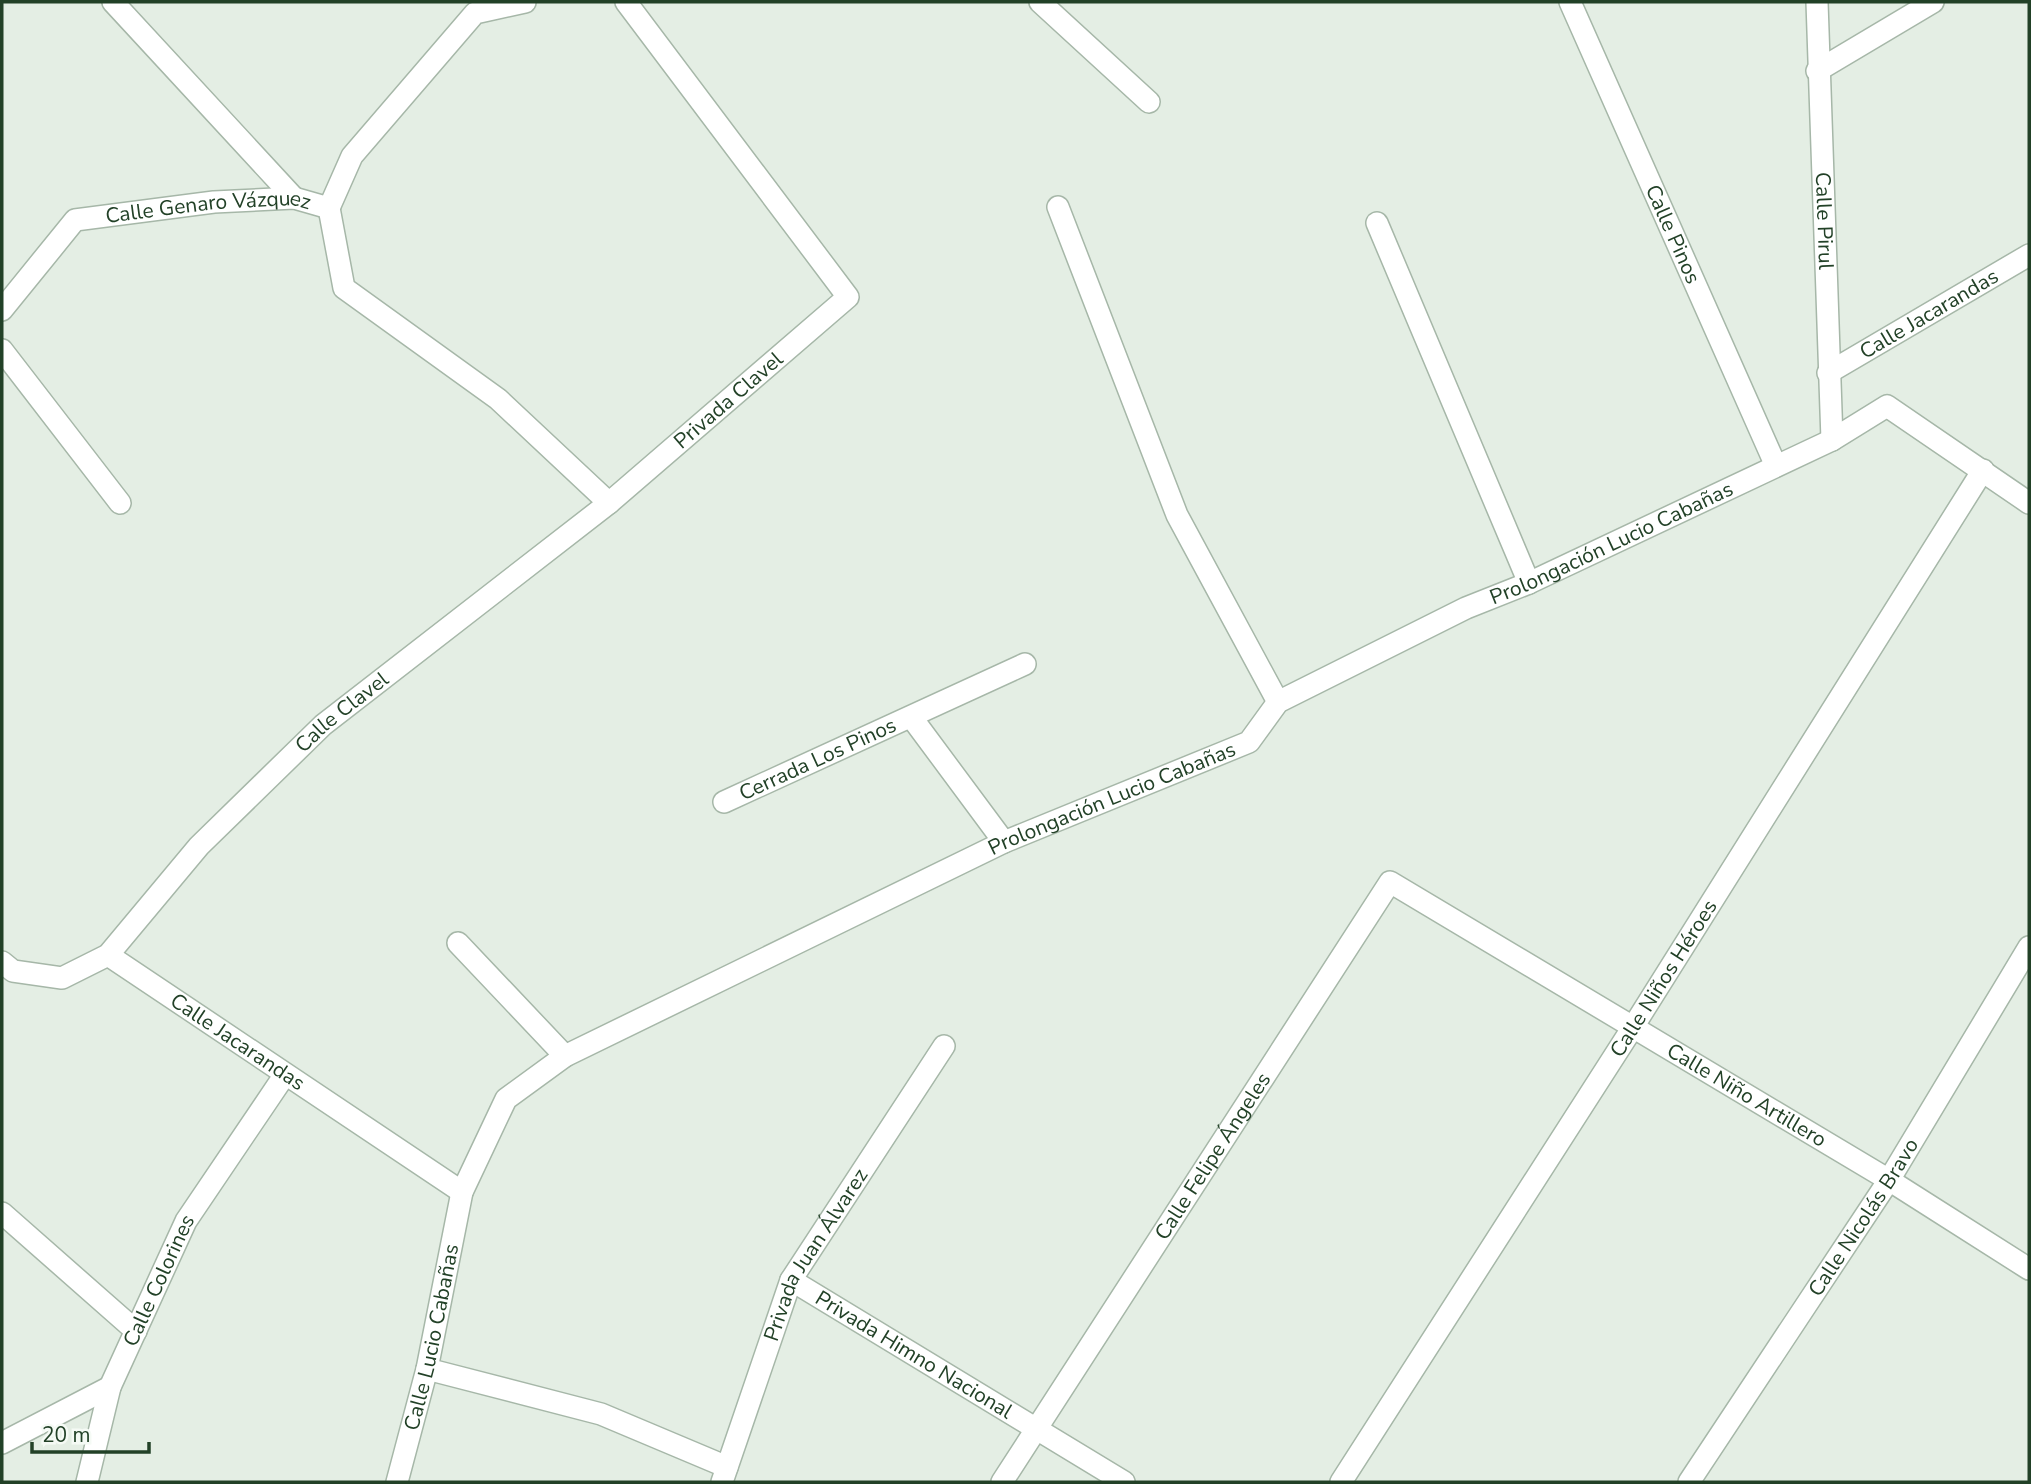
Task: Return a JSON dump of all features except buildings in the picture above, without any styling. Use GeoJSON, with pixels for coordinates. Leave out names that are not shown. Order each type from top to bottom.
{"type":"FeatureCollection","features":[{"type":"Feature","properties":{"kind":"street"},"geometry":{"type":"LineString","coordinates":[[113,2],[294,198]]}},
{"type":"Feature","properties":{"kind":"street","name":"Calle Genaro Vázquez"},"geometry":{"type":"LineString","coordinates":[[2,310],[75,220],[214,201],[294,198],[329,208],[352,156],[471,8],[525,2]]}},
{"type":"Feature","properties":{"kind":"street","name":"Privada Clavel"},"geometry":{"type":"LineString","coordinates":[[609,503],[848,297],[626,2]]}},
{"type":"Feature","properties":{"kind":"street"},"geometry":{"type":"LineString","coordinates":[[1040,2],[1149,102]]}},
{"type":"Feature","properties":{"kind":"street","name":"Calle Pinos"},"geometry":{"type":"LineString","coordinates":[[1570,2],[1776,466]]}},
{"type":"Feature","properties":{"kind":"street","name":"Calle Pirul"},"geometry":{"type":"LineString","coordinates":[[1817,2],[1817,71],[1832,440]]}},
{"type":"Feature","properties":{"kind":"street"},"geometry":{"type":"LineString","coordinates":[[1817,71],[1933,2]]}},
{"type":"Feature","properties":{"kind":"street"},"geometry":{"type":"LineString","coordinates":[[1058,206],[1177,515],[1278,702]]}},
{"type":"Feature","properties":{"kind":"street"},"geometry":{"type":"LineString","coordinates":[[329,208],[344,288],[498,399],[609,503]]}},
{"type":"Feature","properties":{"kind":"street"},"geometry":{"type":"LineString","coordinates":[[1377,223],[1529,583]]}},
{"type":"Feature","properties":{"kind":"street","name":"Calle Jacarandas"},"geometry":{"type":"LineString","coordinates":[[1829,373],[2029,255]]}},
{"type":"Feature","properties":{"kind":"street"},"geometry":{"type":"LineString","coordinates":[[2,350],[120,503]]}},
{"type":"Feature","properties":{"kind":"street","name":"Prolongación Lucio Cabañas"},"geometry":{"type":"LineString","coordinates":[[462,1192],[506,1099],[565,1056],[1004,842],[1249,742],[1278,702],[1466,608],[1529,583],[1832,440],[1887,406],[1983,470]]}},
{"type":"Feature","properties":{"kind":"street"},"geometry":{"type":"LineString","coordinates":[[1983,470],[2029,503]]}},
{"type":"Feature","properties":{"kind":"street","name":"Calle Niños Héroes"},"geometry":{"type":"LineString","coordinates":[[1341,1482],[1633,1027],[1983,470]]}},
{"type":"Feature","properties":{"kind":"street","name":"Calle Clavel"},"geometry":{"type":"LineString","coordinates":[[108,955],[199,846],[323,725],[609,503]]}},
{"type":"Feature","properties":{"kind":"street","name":"Cerrada Los Pinos"},"geometry":{"type":"LineString","coordinates":[[724,803],[1025,664]]}},
{"type":"Feature","properties":{"kind":"street","name":"Cerrada Los Pinos"},"geometry":{"type":"LineString","coordinates":[[912,718],[1004,842]]}},
{"type":"Feature","properties":{"kind":"street","name":"Calle Niño Artillero"},"geometry":{"type":"LineString","coordinates":[[1390,882],[1889,1180],[2029,1269]]}},
{"type":"Feature","properties":{"kind":"street","name":"Calle Felipe Ángeles"},"geometry":{"type":"LineString","coordinates":[[1002,1482],[1390,882]]}},
{"type":"Feature","properties":{"kind":"street"},"geometry":{"type":"LineString","coordinates":[[458,943],[565,1056]]}},
{"type":"Feature","properties":{"kind":"street","name":"Calle Nicolás Bravo"},"geometry":{"type":"LineString","coordinates":[[1689,1482],[1889,1180],[2029,947]]}},
{"type":"Feature","properties":{"kind":"street"},"geometry":{"type":"LineString","coordinates":[[2,962],[13,971],[62,978],[108,955]]}},
{"type":"Feature","properties":{"kind":"street","name":"Calle Jacarandas"},"geometry":{"type":"LineString","coordinates":[[108,955],[284,1076],[462,1192]]}},
{"type":"Feature","properties":{"kind":"street","name":"Privada Juan Álvarez"},"geometry":{"type":"LineString","coordinates":[[725,1475],[791,1280],[944,1046]]}},
{"type":"Feature","properties":{"kind":"street","name":"Calle Colorines"},"geometry":{"type":"LineString","coordinates":[[110,1387],[186,1221],[284,1076]]}},
{"type":"Feature","properties":{"kind":"street","name":"Calle Lucio Cabañas"},"geometry":{"type":"LineString","coordinates":[[397,1482],[427,1369],[462,1192]]}},
{"type":"Feature","properties":{"kind":"street"},"geometry":{"type":"LineString","coordinates":[[2,1213],[136,1331]]}},
{"type":"Feature","properties":{"kind":"street","name":"Privada Himno Nacional"},"geometry":{"type":"LineString","coordinates":[[791,1280],[1124,1482]]}},
{"type":"Feature","properties":{"kind":"street"},"geometry":{"type":"LineString","coordinates":[[427,1369],[601,1414],[725,1475]]}},
{"type":"Feature","properties":{"kind":"street"},"geometry":{"type":"LineString","coordinates":[[2,1443],[110,1387]]}},
{"type":"Feature","properties":{"kind":"street"},"geometry":{"type":"LineString","coordinates":[[87,1482],[110,1387]]}}]}
